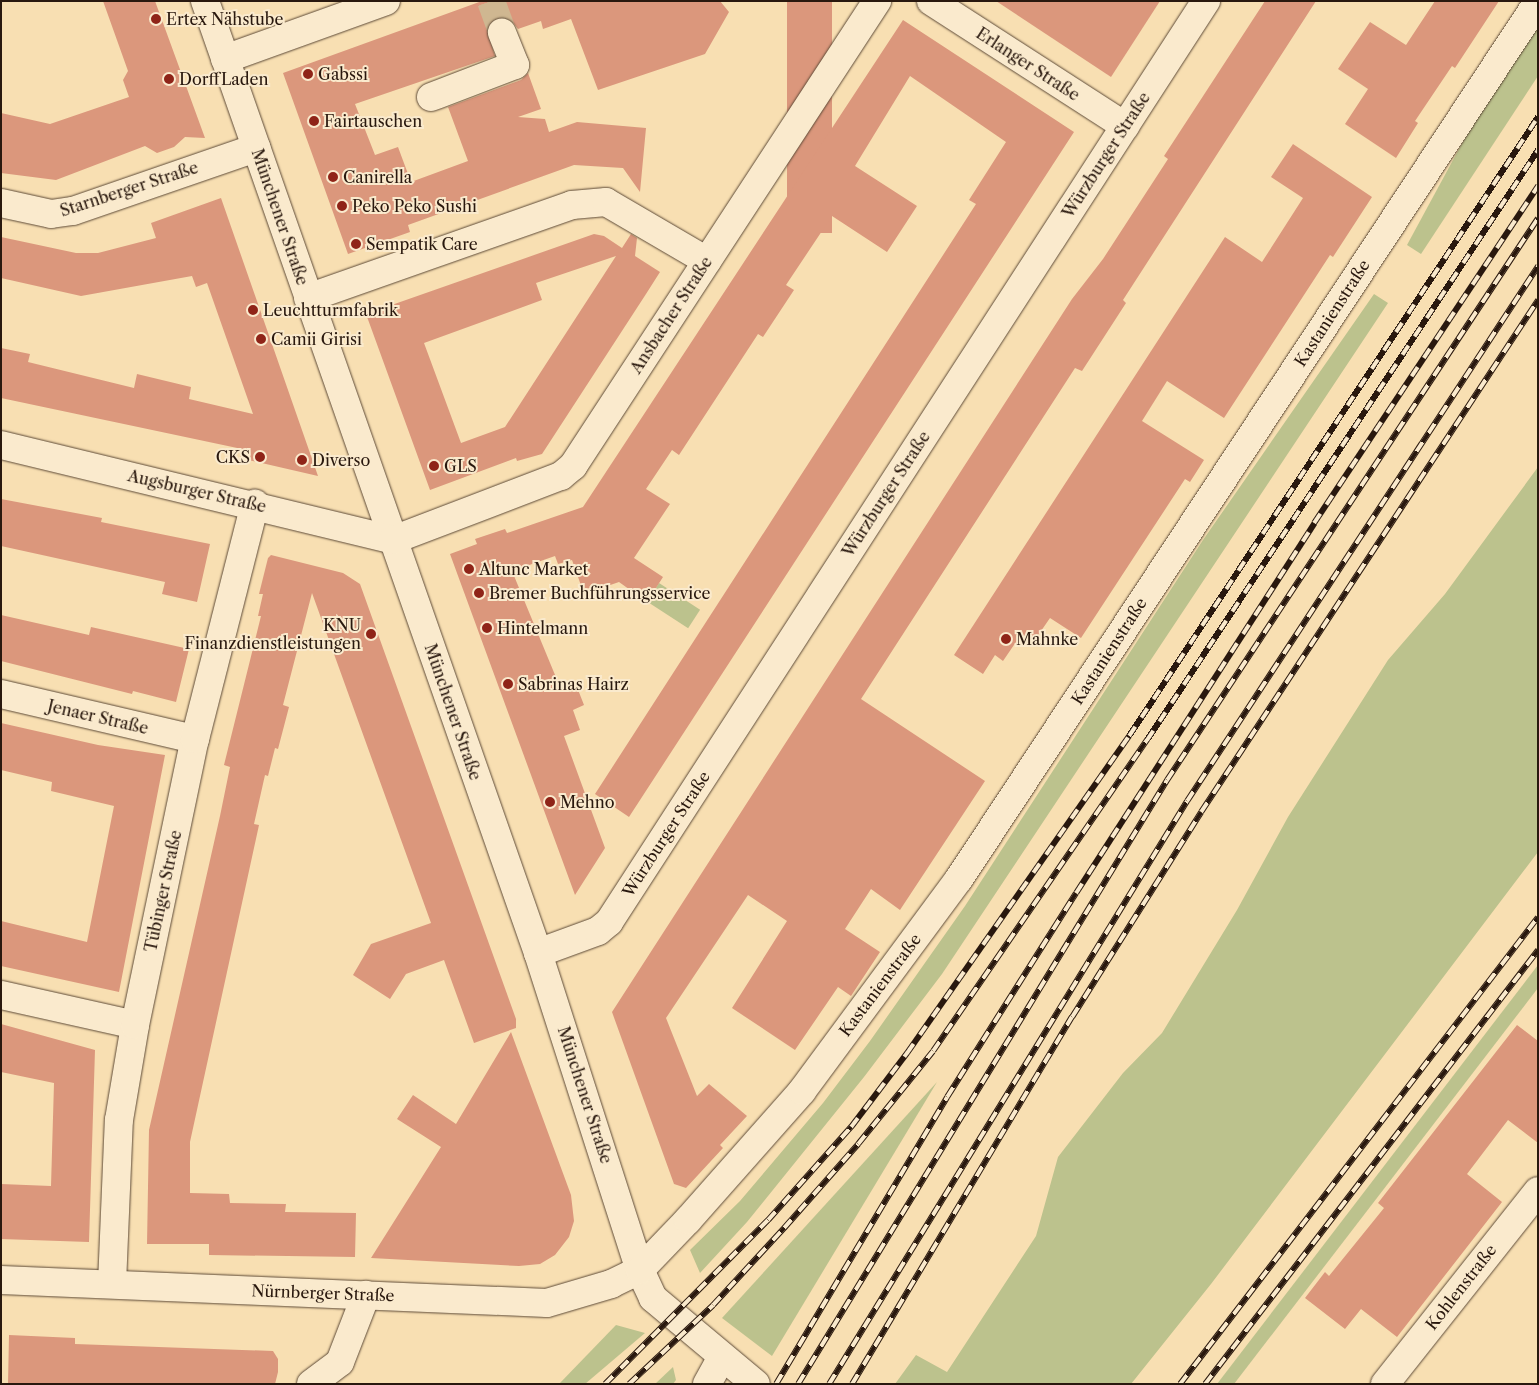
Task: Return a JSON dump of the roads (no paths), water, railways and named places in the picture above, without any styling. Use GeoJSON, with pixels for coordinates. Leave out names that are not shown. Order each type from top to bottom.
{"type":"FeatureCollection","features":[{"type":"Feature","properties":{"kind":"street","name":"Münchener Straße"},"geometry":{"type":"LineString","coordinates":[[205,1],[538,953],[640,1270],[653,1298],[756,1384]]}},
{"type":"Feature","properties":{"kind":"street"},"geometry":{"type":"LineString","coordinates":[[225,59],[386,1]]}},
{"type":"Feature","properties":{"kind":"street","name":"Ansbacher Straße"},"geometry":{"type":"LineString","coordinates":[[393,540],[561,476],[573,466],[877,1]]}},
{"type":"Feature","properties":{"kind":"street","name":"Erlanger Straße"},"geometry":{"type":"LineString","coordinates":[[931,1],[1125,126]]}},
{"type":"Feature","properties":{"kind":"street","name":"Würzburger Straße"},"geometry":{"type":"LineString","coordinates":[[538,953],[598,931],[609,922],[1206,1]]}},
{"type":"Feature","properties":{"kind":"street","name":"Kastanienstraße"},"geometry":{"type":"LineString","coordinates":[[640,1270],[688,1220],[802,1091],[959,879],[1538,2]]}},
{"type":"Feature","properties":{"kind":"street"},"geometry":{"type":"LineString","coordinates":[[431,97],[515,65],[502,32]]}},
{"type":"Feature","properties":{"kind":"street","name":"Starnberger Straße"},"geometry":{"type":"LineString","coordinates":[[1,204],[51,214],[72,211],[256,148]]}},
{"type":"Feature","properties":{"kind":"street"},"geometry":{"type":"LineString","coordinates":[[308,298],[572,205],[606,202],[706,262]]}},
{"type":"Feature","properties":{"kind":"street","name":"Augsburger Straße"},"geometry":{"type":"LineString","coordinates":[[1,445],[255,504],[393,540]]}},
{"type":"Feature","properties":{"kind":"street","name":"Tübinger Straße"},"geometry":{"type":"LineString","coordinates":[[112,1284],[119,1120],[135,1025],[195,739],[255,504]]}},
{"type":"Feature","properties":{"kind":"street","name":"Jenaer Straße"},"geometry":{"type":"LineString","coordinates":[[1,694],[195,739]]}},
{"type":"Feature","properties":{"kind":"street"},"geometry":{"type":"LineString","coordinates":[[1,995],[135,1025]]}},
{"type":"Feature","properties":{"kind":"street","name":"Kohlenstraße"},"geometry":{"type":"LineString","coordinates":[[1385,1384],[1538,1191]]}},
{"type":"Feature","properties":{"kind":"street","name":"Nürnberger Straße"},"geometry":{"type":"LineString","coordinates":[[1,1280],[547,1303],[611,1284],[640,1270]]}},
{"type":"Feature","properties":{"kind":"street"},"geometry":{"type":"LineString","coordinates":[[311,1384],[340,1362],[366,1295]]}},
{"type":"Feature","properties":{"kind":"street"},"geometry":{"type":"LineString","coordinates":[[707,1384],[722,1357]]}},
{"type":"Feature","properties":{"kind":"tunnel"},"geometry":{"type":"LineString","coordinates":[[491,1],[502,32]]}},
{"type":"Feature","properties":{"kind":"railway"},"geometry":{"type":"LineString","coordinates":[[605,1384],[768,1220],[851,1127],[907,1053],[1129,736],[1538,117]]}},
{"type":"Feature","properties":{"kind":"railway"},"geometry":{"type":"LineString","coordinates":[[629,1384],[713,1305],[784,1228],[858,1144],[933,1051],[1147,740],[1538,150]]}},
{"type":"Feature","properties":{"kind":"railway"},"geometry":{"type":"LineString","coordinates":[[776,1384],[947,1097],[1076,893],[1314,523],[1538,186]]}},
{"type":"Feature","properties":{"kind":"railway"},"geometry":{"type":"LineString","coordinates":[[798,1384],[1167,780],[1538,218]]}},
{"type":"Feature","properties":{"kind":"railway"},"geometry":{"type":"LineString","coordinates":[[829,1384],[1187,801],[1538,266]]}},
{"type":"Feature","properties":{"kind":"railway"},"geometry":{"type":"LineString","coordinates":[[852,1384],[1072,1017],[1201,812],[1538,300]]}},
{"type":"Feature","properties":{"kind":"railway"},"geometry":{"type":"LineString","coordinates":[[1180,1384],[1538,917]]}},
{"type":"Feature","properties":{"kind":"railway"},"geometry":{"type":"LineString","coordinates":[[1205,1384],[1538,950]]}},
{"type":"Feature","properties":{"kind":"place","name":"Ertex Nähstube"},"geometry":{"type":"Point","coordinates":[156,19]}},
{"type":"Feature","properties":{"kind":"place","name":"Gabssi"},"geometry":{"type":"Point","coordinates":[308,74]}},
{"type":"Feature","properties":{"kind":"place","name":"DorffLaden"},"geometry":{"type":"Point","coordinates":[169,79]}},
{"type":"Feature","properties":{"kind":"place","name":"Fairtauschen"},"geometry":{"type":"Point","coordinates":[314,121]}},
{"type":"Feature","properties":{"kind":"place","name":"Canirella"},"geometry":{"type":"Point","coordinates":[333,177]}},
{"type":"Feature","properties":{"kind":"place","name":"Peko Peko Sushi"},"geometry":{"type":"Point","coordinates":[342,206]}},
{"type":"Feature","properties":{"kind":"place","name":"Sempatik Care"},"geometry":{"type":"Point","coordinates":[356,244]}},
{"type":"Feature","properties":{"kind":"place","name":"Leuchtturmfabrik"},"geometry":{"type":"Point","coordinates":[253,310]}},
{"type":"Feature","properties":{"kind":"place","name":"Camii Girisi"},"geometry":{"type":"Point","coordinates":[261,339]}},
{"type":"Feature","properties":{"kind":"place","name":"CKS"},"geometry":{"type":"Point","coordinates":[260,457]}},
{"type":"Feature","properties":{"kind":"place","name":"Diverso"},"geometry":{"type":"Point","coordinates":[302,460]}},
{"type":"Feature","properties":{"kind":"place","name":"GLS"},"geometry":{"type":"Point","coordinates":[434,466]}},
{"type":"Feature","properties":{"kind":"place","name":"Altunc Market"},"geometry":{"type":"Point","coordinates":[469,569]}},
{"type":"Feature","properties":{"kind":"place","name":"Bremer Buchführungsservice"},"geometry":{"type":"Point","coordinates":[479,593]}},
{"type":"Feature","properties":{"kind":"place","name":"Hintelmann"},"geometry":{"type":"Point","coordinates":[487,628]}},
{"type":"Feature","properties":{"kind":"place","name":"KNU Finanzdienstleistungen"},"geometry":{"type":"Point","coordinates":[371,634]}},
{"type":"Feature","properties":{"kind":"place","name":"Mahnke"},"geometry":{"type":"Point","coordinates":[1006,639]}},
{"type":"Feature","properties":{"kind":"place","name":"Sabrinas Hairz"},"geometry":{"type":"Point","coordinates":[508,684]}},
{"type":"Feature","properties":{"kind":"place","name":"Mehno"},"geometry":{"type":"Point","coordinates":[550,802]}}]}
